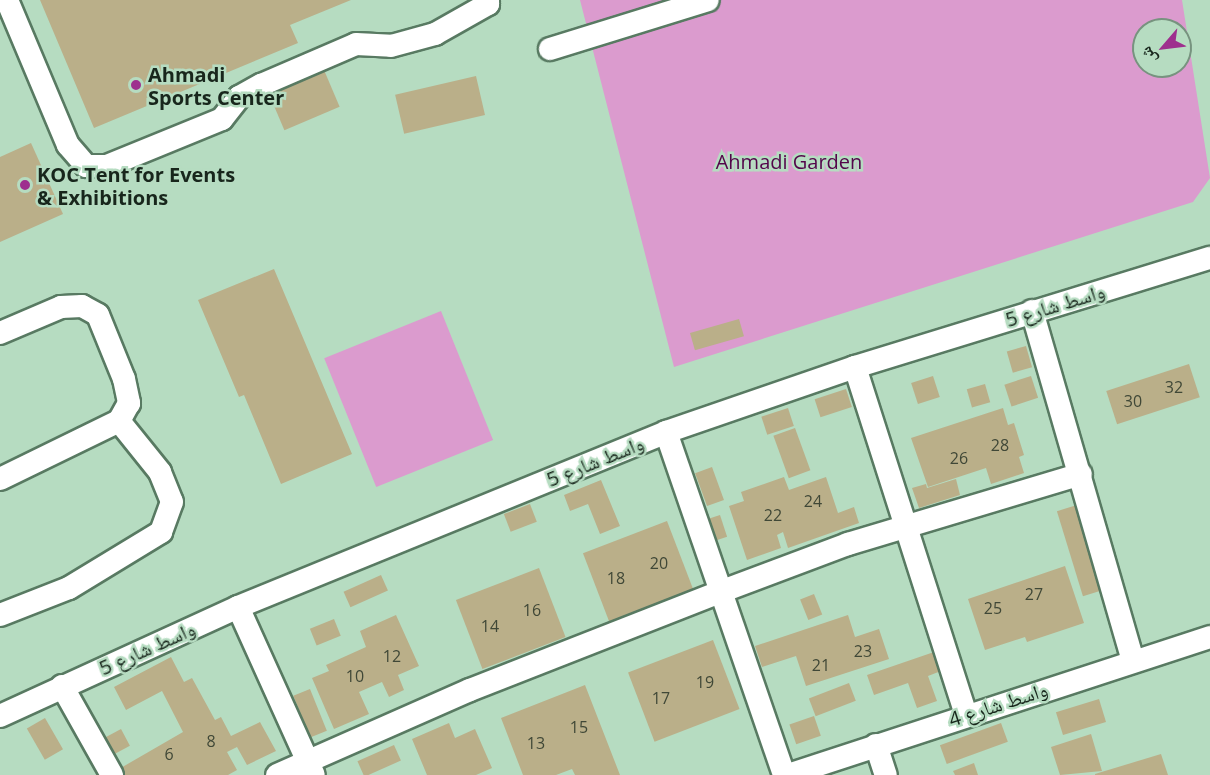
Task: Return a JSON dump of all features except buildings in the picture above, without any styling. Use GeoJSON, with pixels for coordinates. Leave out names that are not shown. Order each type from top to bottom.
{"type":"FeatureCollection","features":[{"type":"Feature","properties":{"kind":"street"},"geometry":{"type":"LineString","coordinates":[[7,0],[68,145],[86,166],[107,166],[222,119],[239,97],[356,44],[391,46],[435,34],[488,4],[488,0]]}},
{"type":"Feature","properties":{"kind":"street"},"geometry":{"type":"LineString","coordinates":[[550,49],[708,0]]}},
{"type":"Feature","properties":{"kind":"street","name":"واسط شارع 5"},"geometry":{"type":"LineString","coordinates":[[0,716],[238,607],[666,432],[855,367],[1210,258]]}},
{"type":"Feature","properties":{"kind":"street"},"geometry":{"type":"LineString","coordinates":[[0,333],[61,307],[82,306],[98,315],[124,379],[129,404],[119,421],[0,479]]}},
{"type":"Feature","properties":{"kind":"street"},"geometry":{"type":"LineString","coordinates":[[1032,311],[1133,660]]}},
{"type":"Feature","properties":{"kind":"street"},"geometry":{"type":"LineString","coordinates":[[855,367],[966,714]]}},
{"type":"Feature","properties":{"kind":"street"},"geometry":{"type":"LineString","coordinates":[[0,615],[69,588],[161,532],[172,502],[160,472],[119,421]]}},
{"type":"Feature","properties":{"kind":"street"},"geometry":{"type":"LineString","coordinates":[[666,432],[720,592],[786,775]]}},
{"type":"Feature","properties":{"kind":"street"},"geometry":{"type":"LineString","coordinates":[[277,775],[311,767],[470,690],[720,592],[907,526],[1081,474]]}},
{"type":"Feature","properties":{"kind":"street"},"geometry":{"type":"LineString","coordinates":[[238,607],[311,767]]}},
{"type":"Feature","properties":{"kind":"street","name":"واسط شارع 4"},"geometry":{"type":"LineString","coordinates":[[786,775],[966,714],[1210,637]]}},
{"type":"Feature","properties":{"kind":"street"},"geometry":{"type":"LineString","coordinates":[[63,686],[112,775]]}},
{"type":"Feature","properties":{"kind":"street"},"geometry":{"type":"LineString","coordinates":[[876,745],[886,775]]}},
{"type":"Feature","properties":{"kind":"green space","name":"Ahmadi Garden"},"geometry":{"type":"Polygon","coordinates":[[[580,0],[1182,0],[1185,18],[1132,18],[1132,78],[1192,78],[1192,64],[1210,178],[1193,202],[674,367],[580,0]]]}},
{"type":"Feature","properties":{"kind":"green space"},"geometry":{"type":"Polygon","coordinates":[[[441,311],[493,440],[376,487],[324,358],[441,311]]]}},
{"type":"Feature","properties":{"kind":"place","name":"Ahmadi Sports Center"},"geometry":{"type":"Point","coordinates":[136,85]}},
{"type":"Feature","properties":{"kind":"place","name":"KOC Tent for Events & Exhibitions"},"geometry":{"type":"Point","coordinates":[25,185]}}]}
